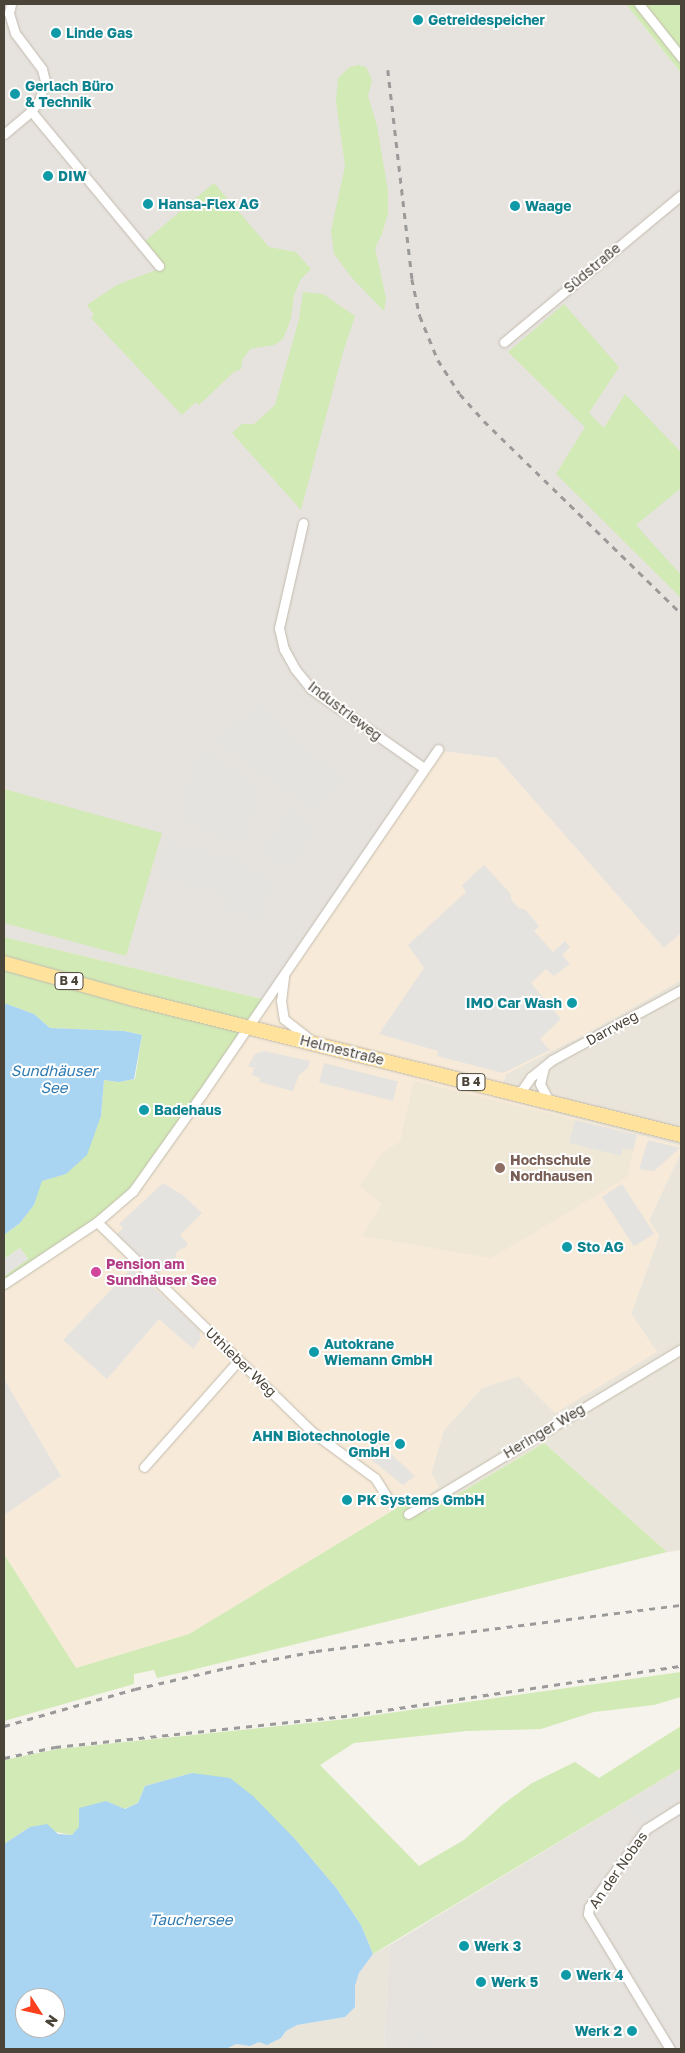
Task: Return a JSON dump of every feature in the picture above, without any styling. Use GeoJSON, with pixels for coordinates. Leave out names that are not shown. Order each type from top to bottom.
{"type":"FeatureCollection","features":[{"type":"Feature","properties":{"kind":"main road","name":"Helmestraße"},"geometry":{"type":"LineString","coordinates":[[4,963],[248,1027],[681,1135]]}},
{"type":"Feature","properties":{"kind":"street"},"geometry":{"type":"LineString","coordinates":[[4,134],[31,111],[39,101],[45,81],[42,69],[15,33],[9,13],[11,4]]}},
{"type":"Feature","properties":{"kind":"street"},"geometry":{"type":"LineString","coordinates":[[639,4],[681,57]]}},
{"type":"Feature","properties":{"kind":"street"},"geometry":{"type":"LineString","coordinates":[[31,111],[159,266]]}},
{"type":"Feature","properties":{"kind":"street","name":"Südstraße"},"geometry":{"type":"LineString","coordinates":[[504,342],[681,195]]}},
{"type":"Feature","properties":{"kind":"street","name":"Industrieweg"},"geometry":{"type":"LineString","coordinates":[[303,523],[279,628],[284,649],[295,669],[311,689],[424,768]]}},
{"type":"Feature","properties":{"kind":"street"},"geometry":{"type":"LineString","coordinates":[[4,1284],[97,1222],[133,1191],[248,1027],[438,749]]}},
{"type":"Feature","properties":{"kind":"street"},"geometry":{"type":"LineString","coordinates":[[284,974],[280,1001],[284,1019],[315,1043]]}},
{"type":"Feature","properties":{"kind":"street","name":"Darrweg"},"geometry":{"type":"LineString","coordinates":[[519,1094],[531,1077],[561,1055],[681,990]]}},
{"type":"Feature","properties":{"kind":"street"},"geometry":{"type":"LineString","coordinates":[[544,1066],[540,1084],[549,1101]]}},
{"type":"Feature","properties":{"kind":"street","name":"Uthleber Weg"},"geometry":{"type":"LineString","coordinates":[[97,1222],[311,1431],[375,1478],[388,1499]]}},
{"type":"Feature","properties":{"kind":"street","name":"Heringer Weg"},"geometry":{"type":"LineString","coordinates":[[408,1514],[681,1349]]}},
{"type":"Feature","properties":{"kind":"street"},"geometry":{"type":"LineString","coordinates":[[144,1467],[239,1360]]}},
{"type":"Feature","properties":{"kind":"street","name":"An der Nobas"},"geometry":{"type":"LineString","coordinates":[[670,2049],[588,1914],[589,1907],[646,1829],[681,1807]]}},
{"type":"Feature","properties":{"kind":"shaded area"},"geometry":{"type":"Polygon","coordinates":[[[4,4],[626,4],[681,73],[681,933],[664,948],[497,758],[442,751],[271,1001],[4,937],[4,4]]]}},
{"type":"Feature","properties":{"kind":"shaded area"},"geometry":{"type":"Polygon","coordinates":[[[260,702],[276,713],[289,735],[344,777],[317,815],[213,741],[260,702]]]}},
{"type":"Feature","properties":{"kind":"shaded area"},"geometry":{"type":"Polygon","coordinates":[[[442,751],[497,758],[664,948],[681,933],[681,980],[589,1032],[506,1074],[498,1098],[681,1146],[681,1152],[649,1220],[659,1236],[631,1314],[657,1352],[555,1413],[518,1376],[482,1388],[444,1430],[431,1473],[439,1487],[420,1501],[415,1497],[189,1634],[76,1668],[4,1554],[4,1515],[61,1476],[4,1379],[4,1291],[86,1235],[131,1199],[158,1166],[442,751]]]}},
{"type":"Feature","properties":{"kind":"shaded area"},"geometry":{"type":"Polygon","coordinates":[[[201,753],[210,753],[220,757],[261,785],[246,846],[193,829],[180,814],[179,808],[193,759],[201,753]]]}},
{"type":"Feature","properties":{"kind":"shaded area"},"geometry":{"type":"Polygon","coordinates":[[[290,806],[320,826],[289,873],[259,852],[290,806]]]}},
{"type":"Feature","properties":{"kind":"shaded area"},"geometry":{"type":"Polygon","coordinates":[[[165,838],[239,859],[273,881],[261,921],[223,912],[227,896],[155,877],[165,838]]]}},
{"type":"Feature","properties":{"kind":"shaded area"},"geometry":{"type":"Polygon","coordinates":[[[484,865],[510,893],[512,901],[519,908],[526,910],[539,926],[534,931],[553,952],[565,941],[570,947],[562,955],[570,964],[554,976],[546,969],[531,983],[561,1019],[540,1039],[550,1050],[503,1073],[437,1056],[438,1051],[379,1034],[424,968],[408,945],[466,892],[462,885],[484,865]]]}},
{"type":"Feature","properties":{"kind":"shaded area"},"geometry":{"type":"Polygon","coordinates":[[[681,980],[681,1146],[498,1098],[506,1074],[589,1032],[681,980]]]}},
{"type":"Feature","properties":{"kind":"shaded area"},"geometry":{"type":"Polygon","coordinates":[[[264,1051],[310,1061],[308,1068],[299,1075],[293,1091],[259,1082],[260,1078],[252,1075],[254,1068],[248,1066],[255,1054],[264,1051]]]}},
{"type":"Feature","properties":{"kind":"shaded area"},"geometry":{"type":"Polygon","coordinates":[[[324,1063],[398,1081],[393,1101],[319,1082],[324,1063]]]}},
{"type":"Feature","properties":{"kind":"shaded area","name":"Hochschule Nordhausen"},"geometry":{"type":"Polygon","coordinates":[[[414,1081],[637,1135],[627,1177],[491,1258],[362,1236],[382,1204],[360,1186],[383,1152],[400,1142],[414,1081]]]}},
{"type":"Feature","properties":{"kind":"shaded area"},"geometry":{"type":"Polygon","coordinates":[[[575,1120],[637,1135],[633,1150],[623,1148],[621,1156],[569,1143],[575,1120]]]}},
{"type":"Feature","properties":{"kind":"shaded area"},"geometry":{"type":"Polygon","coordinates":[[[648,1140],[680,1148],[654,1171],[639,1169],[648,1140]]]}},
{"type":"Feature","properties":{"kind":"shaded area"},"geometry":{"type":"Polygon","coordinates":[[[681,1152],[681,1550],[667,1552],[544,1443],[428,1512],[415,1497],[420,1501],[439,1487],[431,1473],[444,1430],[482,1388],[518,1376],[657,1352],[631,1314],[659,1236],[649,1220],[681,1152]]]}},
{"type":"Feature","properties":{"kind":"shaded area"},"geometry":{"type":"Polygon","coordinates":[[[163,1183],[184,1196],[202,1213],[180,1235],[188,1244],[184,1249],[182,1248],[175,1254],[177,1256],[158,1274],[117,1234],[123,1228],[119,1224],[163,1183]]]}},
{"type":"Feature","properties":{"kind":"shaded area"},"geometry":{"type":"Polygon","coordinates":[[[622,1184],[654,1233],[634,1247],[602,1197],[622,1184]]]}},
{"type":"Feature","properties":{"kind":"shaded area"},"geometry":{"type":"Polygon","coordinates":[[[20,1248],[28,1259],[4,1276],[4,1259],[20,1248]]]}},
{"type":"Feature","properties":{"kind":"shaded area"},"geometry":{"type":"Polygon","coordinates":[[[132,1268],[199,1329],[201,1338],[193,1349],[159,1319],[107,1379],[63,1340],[132,1268]]]}},
{"type":"Feature","properties":{"kind":"shaded area"},"geometry":{"type":"Polygon","coordinates":[[[4,1379],[61,1476],[4,1515],[4,1379]]]}},
{"type":"Feature","properties":{"kind":"shaded area"},"geometry":{"type":"Polygon","coordinates":[[[379,1443],[415,1476],[403,1485],[368,1457],[379,1443]]]}},
{"type":"Feature","properties":{"kind":"shaded area"},"geometry":{"type":"Polygon","coordinates":[[[681,1768],[681,2049],[386,2049],[384,2044],[390,1945],[681,1768]]]}},
{"type":"Feature","properties":{"kind":"shaded area"},"geometry":{"type":"Polygon","coordinates":[[[681,1771],[681,1797],[636,1824],[624,1805],[681,1771]]]}},
{"type":"Feature","properties":{"kind":"shaded area"},"geometry":{"type":"Polygon","coordinates":[[[390,1945],[384,2044],[386,2049],[226,2049],[236,2044],[250,2046],[259,2042],[281,2038],[286,2031],[297,2025],[345,2017],[355,2007],[355,1986],[359,1973],[373,1954],[390,1945]]]}},
{"type":"Feature","properties":{"kind":"shaded area"},"geometry":{"type":"Polygon","coordinates":[[[422,2029],[435,2049],[412,2049],[408,2042],[413,2039],[411,2036],[422,2029]]]}},
{"type":"Feature","properties":{"kind":"green space"},"geometry":{"type":"Polygon","coordinates":[[[626,4],[681,4],[681,73],[626,4]]]}},
{"type":"Feature","properties":{"kind":"green space"},"geometry":{"type":"Polygon","coordinates":[[[358,65],[366,67],[372,80],[368,96],[377,126],[388,191],[388,213],[382,234],[375,248],[386,298],[384,311],[352,278],[334,254],[331,231],[345,166],[336,101],[338,78],[350,67],[358,65]]]}},
{"type":"Feature","properties":{"kind":"green space"},"geometry":{"type":"Polygon","coordinates":[[[214,183],[269,247],[296,252],[311,269],[301,279],[294,295],[291,318],[283,339],[274,345],[250,349],[242,360],[241,369],[234,372],[199,405],[196,402],[182,415],[91,318],[94,315],[87,305],[117,285],[164,267],[144,242],[214,183]]]}},
{"type":"Feature","properties":{"kind":"green space"},"geometry":{"type":"Polygon","coordinates":[[[303,292],[323,294],[355,316],[343,352],[301,510],[232,433],[242,424],[254,424],[275,405],[299,319],[303,292]]]}},
{"type":"Feature","properties":{"kind":"green space"},"geometry":{"type":"Polygon","coordinates":[[[564,304],[619,367],[589,413],[604,428],[625,394],[681,452],[681,488],[636,525],[681,575],[681,598],[556,474],[585,427],[508,352],[564,304]]]}},
{"type":"Feature","properties":{"kind":"green space"},"geometry":{"type":"Polygon","coordinates":[[[4,789],[162,833],[126,956],[4,923],[4,789]]]}},
{"type":"Feature","properties":{"kind":"green space"},"geometry":{"type":"Polygon","coordinates":[[[4,937],[271,1001],[158,1166],[131,1199],[86,1235],[4,1291],[4,1276],[28,1259],[20,1248],[4,1259],[4,1235],[20,1223],[34,1205],[41,1181],[66,1174],[101,1116],[104,1080],[119,1082],[135,1079],[142,1035],[124,1031],[50,1028],[34,1014],[4,1003],[4,937]]]}},
{"type":"Feature","properties":{"kind":"green space"},"geometry":{"type":"Polygon","coordinates":[[[544,1443],[667,1552],[184,1672],[157,1678],[154,1670],[134,1674],[134,1684],[4,1721],[4,1554],[76,1668],[189,1634],[415,1497],[428,1512],[544,1443]]]}},
{"type":"Feature","properties":{"kind":"green space"},"geometry":{"type":"Polygon","coordinates":[[[681,1672],[681,1697],[654,1705],[594,1712],[541,1729],[467,1731],[354,1743],[320,1765],[419,1866],[464,1840],[502,1805],[532,1783],[575,1762],[599,1778],[681,1726],[681,1768],[373,1954],[361,1925],[337,1889],[295,1839],[192,1773],[145,1786],[138,1803],[124,1809],[106,1801],[72,1835],[30,1827],[4,1844],[4,1760],[58,1749],[347,1719],[681,1672]]]}},
{"type":"Feature","properties":{"kind":"water","name":"Sundhäuser See"},"geometry":{"type":"Polygon","coordinates":[[[4,1003],[34,1014],[50,1028],[124,1031],[142,1035],[134,1079],[119,1082],[104,1080],[101,1116],[87,1155],[66,1174],[42,1181],[34,1205],[20,1223],[4,1235],[4,1003]]]}},
{"type":"Feature","properties":{"kind":"water","name":"Tauchersee"},"geometry":{"type":"Polygon","coordinates":[[[192,1773],[230,1778],[253,1796],[295,1839],[337,1889],[361,1925],[373,1954],[359,1973],[355,1986],[355,2007],[345,2017],[297,2025],[286,2031],[281,2038],[267,2045],[259,2042],[250,2046],[236,2044],[226,2049],[4,2049],[4,1844],[30,1827],[47,1824],[58,1834],[72,1835],[79,1827],[79,1808],[106,1801],[125,1809],[138,1803],[145,1786],[192,1773]]]}},
{"type":"Feature","properties":{"kind":"railway"},"geometry":{"type":"LineString","coordinates":[[388,70],[412,279],[420,316],[438,360],[460,394],[484,421],[681,613]]}},
{"type":"Feature","properties":{"kind":"railway"},"geometry":{"type":"LineString","coordinates":[[4,1726],[135,1689],[226,1668],[316,1651],[681,1605]]}},
{"type":"Feature","properties":{"kind":"railway"},"geometry":{"type":"LineString","coordinates":[[4,1758],[55,1747],[352,1715],[681,1666]]}},
{"type":"Feature","properties":{"kind":"place","name":"Getreidespeicher"},"geometry":{"type":"Point","coordinates":[418,20]}},
{"type":"Feature","properties":{"kind":"place","name":"Linde Gas"},"geometry":{"type":"Point","coordinates":[56,33]}},
{"type":"Feature","properties":{"kind":"place","name":"Gerlach Büro & Technik"},"geometry":{"type":"Point","coordinates":[15,94]}},
{"type":"Feature","properties":{"kind":"place","name":"DIW"},"geometry":{"type":"Point","coordinates":[48,176]}},
{"type":"Feature","properties":{"kind":"place","name":"Hansa-Flex AG"},"geometry":{"type":"Point","coordinates":[148,204]}},
{"type":"Feature","properties":{"kind":"place","name":"Waage"},"geometry":{"type":"Point","coordinates":[515,206]}},
{"type":"Feature","properties":{"kind":"place","name":"IMO Car Wash"},"geometry":{"type":"Point","coordinates":[572,1003]}},
{"type":"Feature","properties":{"kind":"place","name":"Badehaus"},"geometry":{"type":"Point","coordinates":[144,1110]}},
{"type":"Feature","properties":{"kind":"place","name":"Hochschule Nordhausen"},"geometry":{"type":"Point","coordinates":[500,1168]}},
{"type":"Feature","properties":{"kind":"place","name":"Sto AG"},"geometry":{"type":"Point","coordinates":[567,1247]}},
{"type":"Feature","properties":{"kind":"place","name":"Pension am Sundhäuser See"},"geometry":{"type":"Point","coordinates":[96,1272]}},
{"type":"Feature","properties":{"kind":"place","name":"Autokrane Wiemann GmbH"},"geometry":{"type":"Point","coordinates":[314,1352]}},
{"type":"Feature","properties":{"kind":"place","name":"AHN Biotechnologie GmbH"},"geometry":{"type":"Point","coordinates":[400,1444]}},
{"type":"Feature","properties":{"kind":"place","name":"PK Systems GmbH"},"geometry":{"type":"Point","coordinates":[347,1500]}},
{"type":"Feature","properties":{"kind":"place","name":"Werk 3"},"geometry":{"type":"Point","coordinates":[464,1946]}},
{"type":"Feature","properties":{"kind":"place","name":"Werk 4"},"geometry":{"type":"Point","coordinates":[566,1975]}},
{"type":"Feature","properties":{"kind":"place","name":"Werk 5"},"geometry":{"type":"Point","coordinates":[481,1982]}},
{"type":"Feature","properties":{"kind":"place","name":"Werk 2"},"geometry":{"type":"Point","coordinates":[632,2031]}}]}
